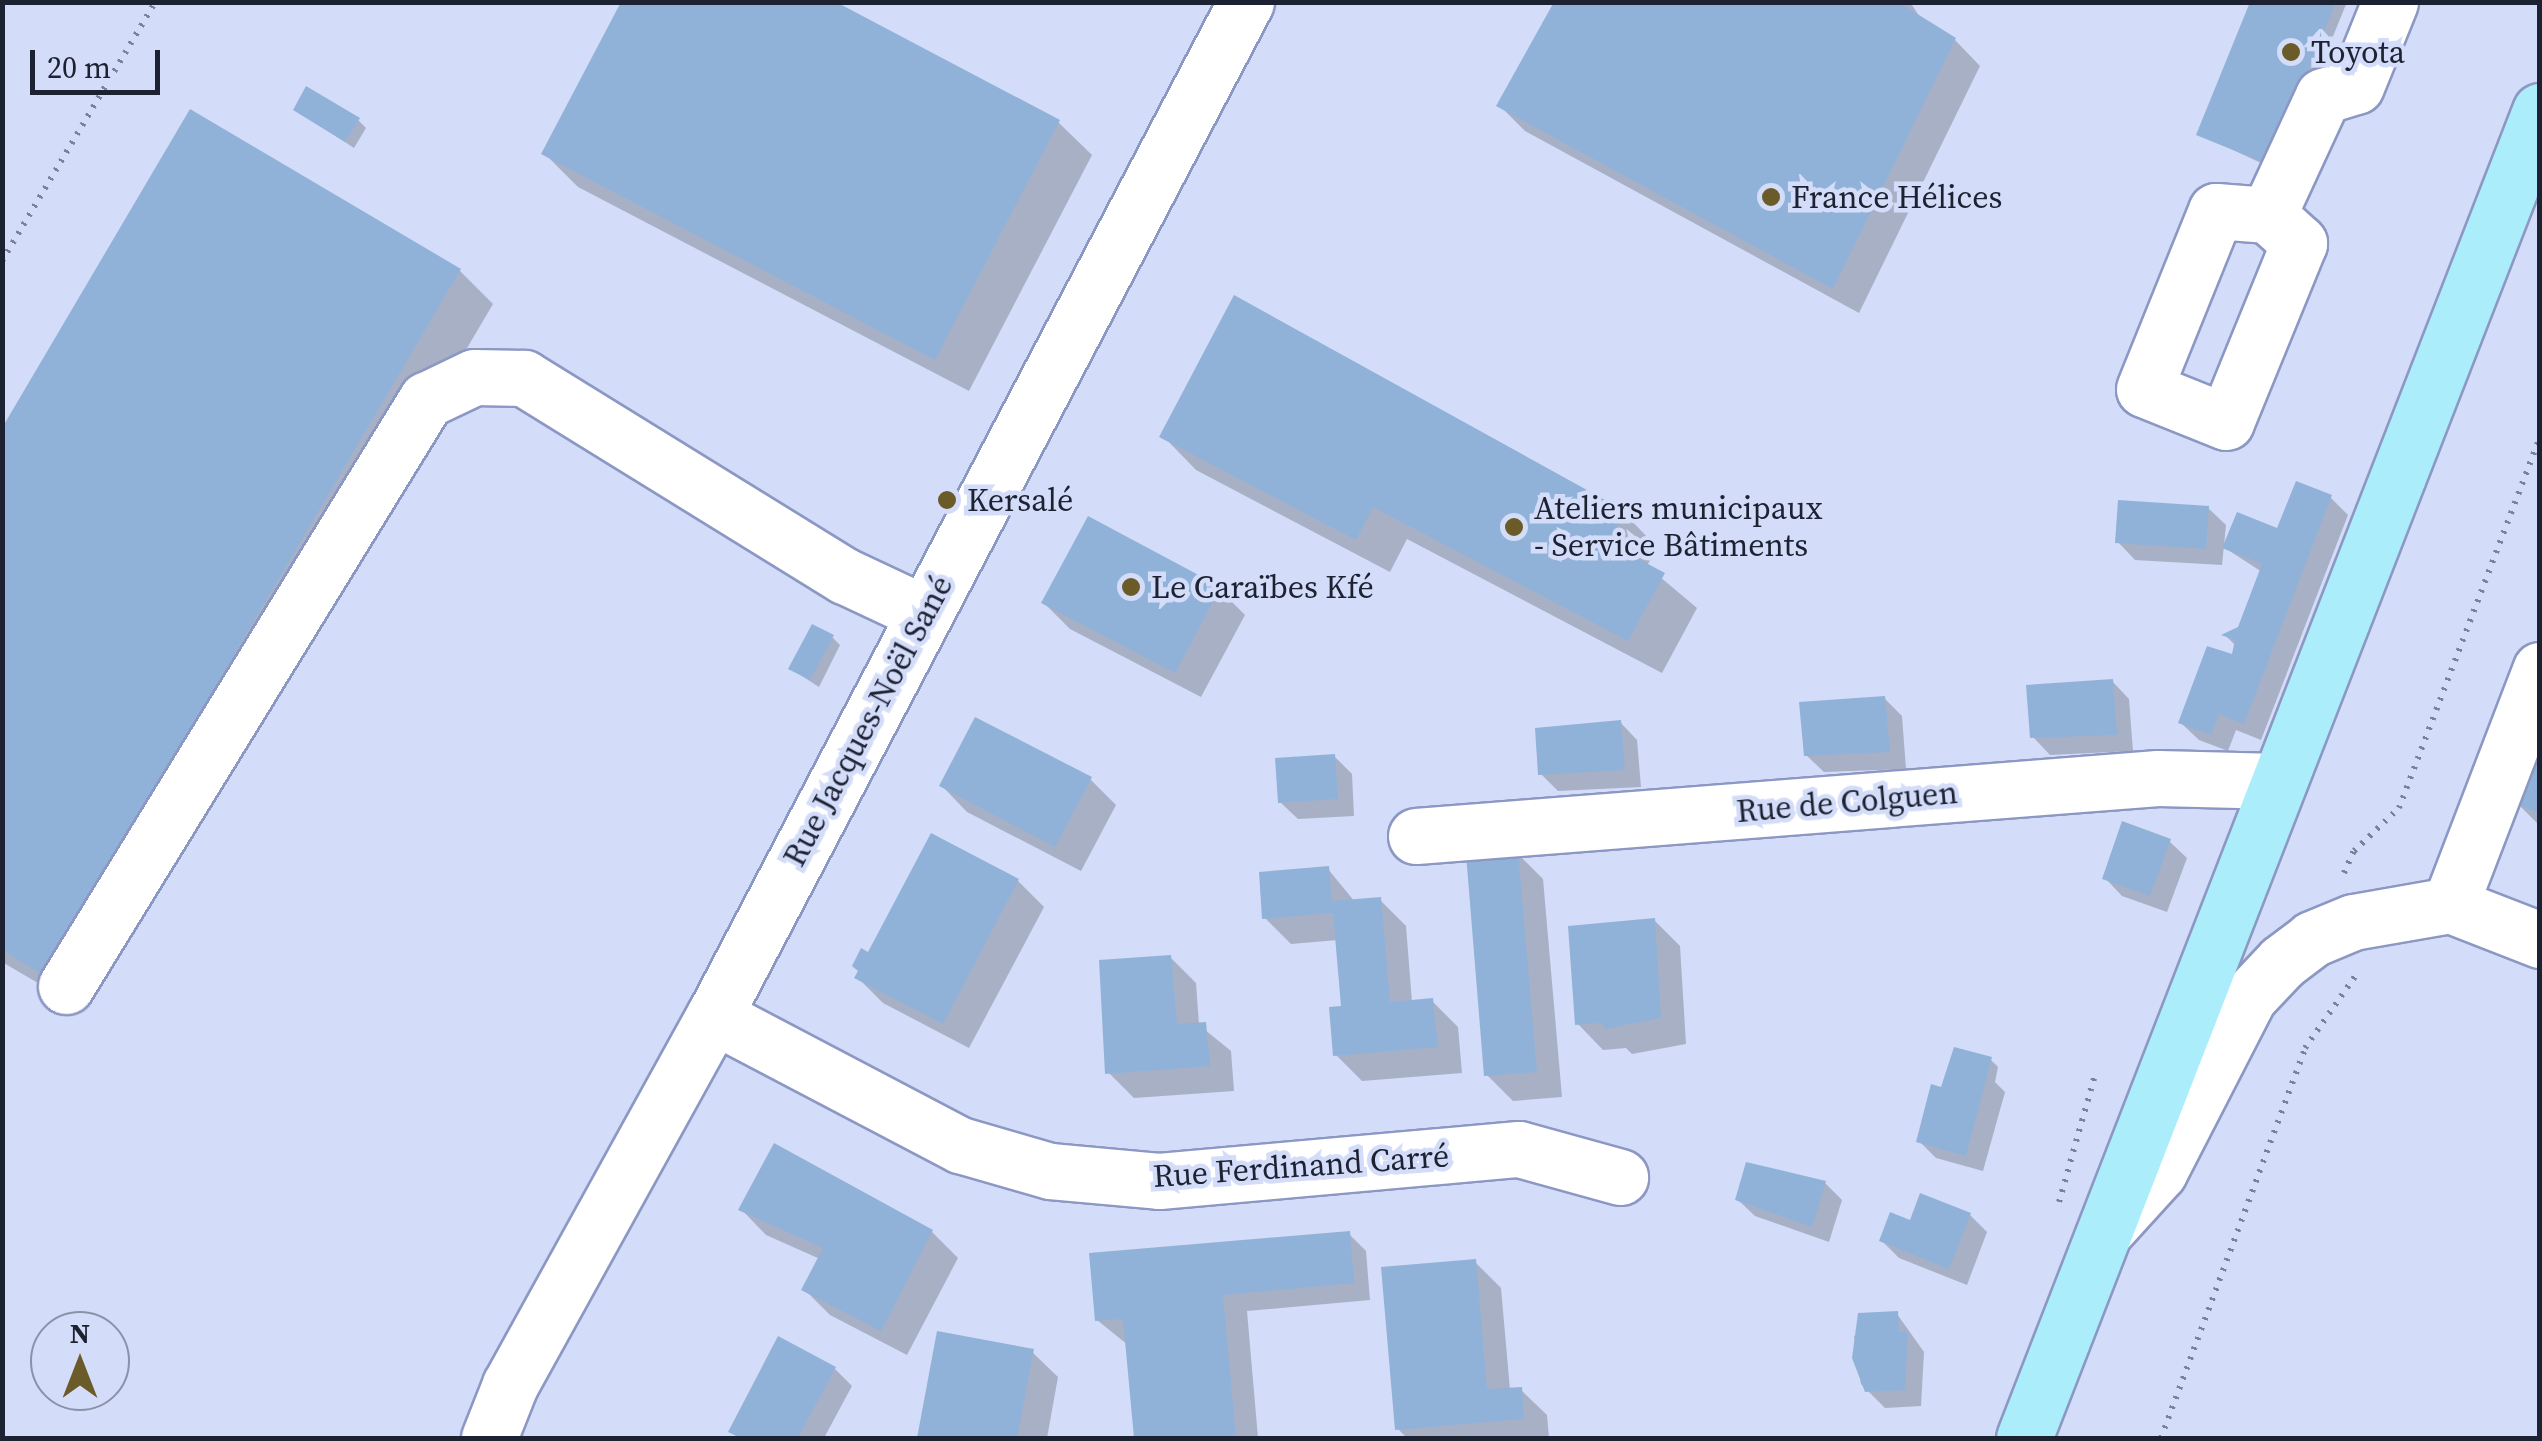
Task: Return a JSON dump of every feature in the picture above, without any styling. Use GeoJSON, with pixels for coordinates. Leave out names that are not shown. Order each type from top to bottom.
{"type":"FeatureCollection","features":[{"type":"Feature","properties":{"kind":"main road"},"geometry":{"type":"LineString","coordinates":[[2024,1438],[2540,112]]}},
{"type":"Feature","properties":{"kind":"street","name":"Rue Jacques-Noël Sané"},"geometry":{"type":"LineString","coordinates":[[489,1438],[510,1385],[714,1016],[1246,2]]}},
{"type":"Feature","properties":{"kind":"street"},"geometry":{"type":"LineString","coordinates":[[2268,214],[2323,96],[2356,86],[2390,2]]}},
{"type":"Feature","properties":{"kind":"street"},"geometry":{"type":"LineString","coordinates":[[66,986],[426,400],[474,377],[524,378],[845,576],[924,613]]}},
{"type":"Feature","properties":{"kind":"street"},"geometry":{"type":"LineString","coordinates":[[2450,905],[2540,670]]}},
{"type":"Feature","properties":{"kind":"street","name":"Rue de Colguen"},"geometry":{"type":"LineString","coordinates":[[1416,836],[2158,778],[2279,781]]}},
{"type":"Feature","properties":{"kind":"street"},"geometry":{"type":"LineString","coordinates":[[2108,1228],[2160,1172],[2249,998],[2282,962],[2312,939],[2352,922],[2450,905],[2540,940]]}},
{"type":"Feature","properties":{"kind":"street","name":"Rue Ferdinand Carré"},"geometry":{"type":"LineString","coordinates":[[714,1016],[960,1145],[1050,1172],[1160,1181],[1520,1149],[1620,1177]]}},
{"type":"Feature","properties":{"kind":"path"},"geometry":{"type":"LineString","coordinates":[[2,261],[155,2]]}},
{"type":"Feature","properties":{"kind":"building"},"geometry":{"type":"Polygon","coordinates":[[[621,2],[836,2],[1060,120],[935,360],[541,154],[621,2]]]}},
{"type":"Feature","properties":{"kind":"building","name":"France Hélices"},"geometry":{"type":"Polygon","coordinates":[[[1554,2],[1898,2],[1956,38],[1833,289],[1496,106],[1554,2]]]}},
{"type":"Feature","properties":{"kind":"building"},"geometry":{"type":"Polygon","coordinates":[[[2250,2],[2336,2],[2270,165],[2196,135],[2250,2]]]}},
{"type":"Feature","properties":{"kind":"building"},"geometry":{"type":"Polygon","coordinates":[[[306,86],[360,118],[345,142],[293,110],[306,86]]]}},
{"type":"Feature","properties":{"kind":"building"},"geometry":{"type":"Polygon","coordinates":[[[190,109],[461,269],[45,976],[2,950],[2,428],[190,109]]]}},
{"type":"Feature","properties":{"kind":"building"},"geometry":{"type":"Polygon","coordinates":[[[1234,295],[1625,511],[1608,543],[1665,573],[1628,641],[1373,507],[1356,540],[1159,437],[1234,295]]]}},
{"type":"Feature","properties":{"kind":"building"},"geometry":{"type":"Polygon","coordinates":[[[2296,481],[2332,495],[2244,724],[2219,714],[2211,735],[2178,723],[2207,646],[2232,654],[2235,640],[2221,635],[2238,627],[2262,564],[2222,548],[2237,512],[2277,528],[2296,481]]]}},
{"type":"Feature","properties":{"kind":"building"},"geometry":{"type":"Polygon","coordinates":[[[2118,500],[2209,506],[2206,549],[2115,543],[2118,500]]]}},
{"type":"Feature","properties":{"kind":"building"},"geometry":{"type":"Polygon","coordinates":[[[1088,516],[1221,587],[1175,673],[1041,603],[1088,516]]]}},
{"type":"Feature","properties":{"kind":"building"},"geometry":{"type":"Polygon","coordinates":[[[812,624],[834,635],[810,680],[788,669],[812,624]]]}},
{"type":"Feature","properties":{"kind":"building"},"geometry":{"type":"Polygon","coordinates":[[[2113,679],[2117,735],[2030,738],[2026,685],[2113,679]]]}},
{"type":"Feature","properties":{"kind":"building"},"geometry":{"type":"Polygon","coordinates":[[[1885,696],[1890,752],[1804,756],[1799,702],[1885,696]]]}},
{"type":"Feature","properties":{"kind":"building"},"geometry":{"type":"Polygon","coordinates":[[[975,717],[1092,777],[1055,847],[939,786],[975,717]]]}},
{"type":"Feature","properties":{"kind":"building"},"geometry":{"type":"Polygon","coordinates":[[[1621,720],[1625,770],[1538,775],[1535,728],[1621,720]]]}},
{"type":"Feature","properties":{"kind":"building"},"geometry":{"type":"Polygon","coordinates":[[[2540,738],[2540,813],[2514,804],[2540,738]]]}},
{"type":"Feature","properties":{"kind":"building"},"geometry":{"type":"Polygon","coordinates":[[[1335,754],[1338,799],[1278,803],[1275,758],[1335,754]]]}},
{"type":"Feature","properties":{"kind":"building"},"geometry":{"type":"Polygon","coordinates":[[[2122,821],[2171,839],[2150,896],[2102,879],[2122,821]]]}},
{"type":"Feature","properties":{"kind":"building"},"geometry":{"type":"Polygon","coordinates":[[[931,833],[1019,879],[943,1024],[854,978],[858,971],[852,966],[861,948],[868,952],[931,833]]]}},
{"type":"Feature","properties":{"kind":"building"},"geometry":{"type":"Polygon","coordinates":[[[1518,850],[1537,1072],[1484,1076],[1466,854],[1518,850]]]}},
{"type":"Feature","properties":{"kind":"building"},"geometry":{"type":"Polygon","coordinates":[[[1329,866],[1332,901],[1381,897],[1390,1002],[1433,998],[1438,1047],[1333,1056],[1329,1007],[1341,1006],[1333,913],[1262,919],[1259,872],[1329,866]]]}},
{"type":"Feature","properties":{"kind":"building"},"geometry":{"type":"Polygon","coordinates":[[[1655,918],[1661,1018],[1604,1029],[1603,1023],[1575,1025],[1568,926],[1655,918]]]}},
{"type":"Feature","properties":{"kind":"building"},"geometry":{"type":"Polygon","coordinates":[[[1171,955],[1177,1024],[1206,1022],[1210,1066],[1105,1074],[1099,960],[1171,955]]]}},
{"type":"Feature","properties":{"kind":"building"},"geometry":{"type":"Polygon","coordinates":[[[1954,1047],[1992,1057],[1966,1156],[1916,1142],[1931,1084],[1941,1087],[1954,1047]]]}},
{"type":"Feature","properties":{"kind":"building"},"geometry":{"type":"Polygon","coordinates":[[[774,1143],[933,1230],[881,1331],[801,1290],[823,1248],[738,1210],[774,1143]]]}},
{"type":"Feature","properties":{"kind":"building"},"geometry":{"type":"Polygon","coordinates":[[[1746,1162],[1826,1181],[1812,1227],[1735,1200],[1746,1162]]]}},
{"type":"Feature","properties":{"kind":"building"},"geometry":{"type":"Polygon","coordinates":[[[1920,1193],[1971,1213],[1949,1269],[1879,1241],[1890,1212],[1910,1220],[1920,1193]]]}},
{"type":"Feature","properties":{"kind":"building"},"geometry":{"type":"Polygon","coordinates":[[[1350,1231],[1354,1283],[1223,1295],[1236,1438],[1134,1438],[1123,1319],[1095,1321],[1089,1253],[1350,1231]]]}},
{"type":"Feature","properties":{"kind":"building"},"geometry":{"type":"Polygon","coordinates":[[[1476,1259],[1487,1389],[1522,1387],[1524,1419],[1395,1430],[1381,1267],[1476,1259]]]}},
{"type":"Feature","properties":{"kind":"building"},"geometry":{"type":"Polygon","coordinates":[[[1898,1311],[1899,1332],[1908,1332],[1905,1390],[1865,1392],[1852,1358],[1858,1313],[1898,1311]]]}},
{"type":"Feature","properties":{"kind":"building"},"geometry":{"type":"Polygon","coordinates":[[[937,1331],[1034,1349],[1017,1438],[917,1438],[937,1331]]]}},
{"type":"Feature","properties":{"kind":"building"},"geometry":{"type":"Polygon","coordinates":[[[778,1336],[836,1367],[798,1438],[741,1438],[728,1432],[778,1336]]]}},
{"type":"Feature","properties":{"kind":"place","name":"Toyota"},"geometry":{"type":"Point","coordinates":[2291,52]}},
{"type":"Feature","properties":{"kind":"place","name":"France Hélices"},"geometry":{"type":"Point","coordinates":[1771,197]}},
{"type":"Feature","properties":{"kind":"place","name":"Kersalé"},"geometry":{"type":"Point","coordinates":[947,500]}},
{"type":"Feature","properties":{"kind":"place","name":"Ateliers municipaux - Service Bâtiments"},"geometry":{"type":"Point","coordinates":[1514,527]}},
{"type":"Feature","properties":{"kind":"place","name":"Le Caraïbes Kfé"},"geometry":{"type":"Point","coordinates":[1131,587]}}]}
